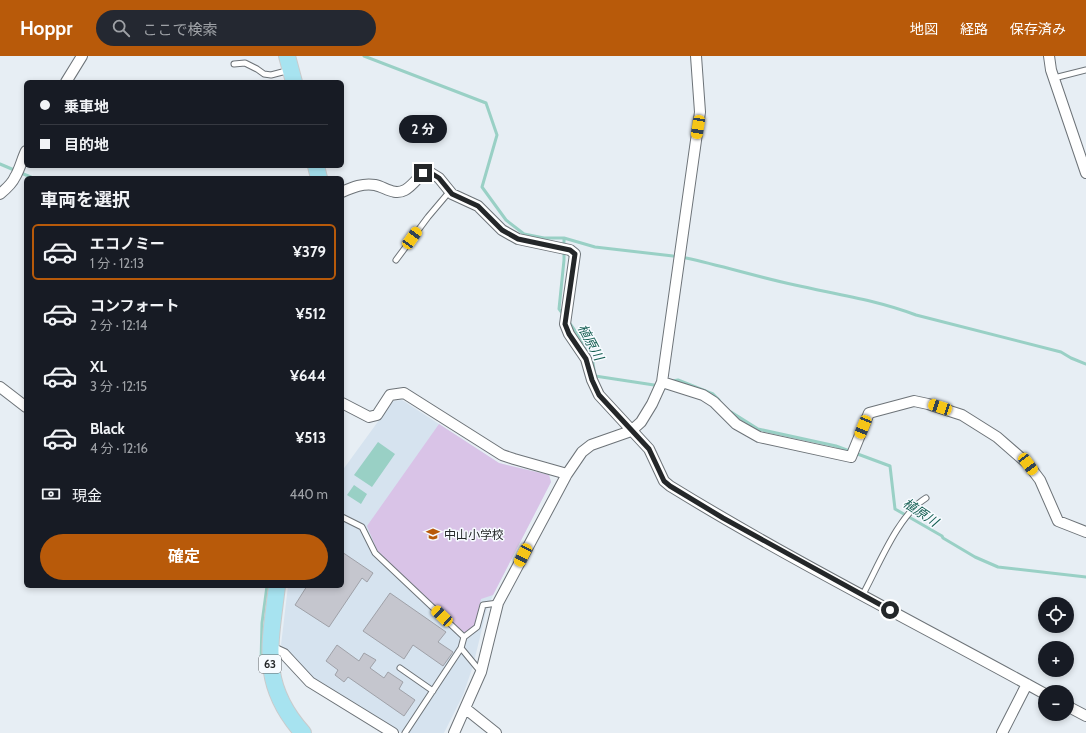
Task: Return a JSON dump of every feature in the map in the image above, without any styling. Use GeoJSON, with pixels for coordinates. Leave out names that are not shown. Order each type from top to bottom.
{"type":"FeatureCollection","features":[{"type":"Feature","properties":{"kind":"main road","name":"63"},"geometry":{"type":"LineString","coordinates":[[277,588],[270,662],[274,685],[282,704],[303,733]]}},
{"type":"Feature","properties":{"kind":"street"},"geometry":{"type":"LineString","coordinates":[[67,80],[82,56]]}},
{"type":"Feature","properties":{"kind":"street"},"geometry":{"type":"LineString","coordinates":[[454,733],[466,709],[481,672],[498,603],[566,474],[582,452],[591,445],[632,431],[641,422],[652,404],[662,382],[700,112],[696,56]]}},
{"type":"Feature","properties":{"kind":"street"},"geometry":{"type":"LineString","coordinates":[[1049,56],[1054,78],[1086,173]]}},
{"type":"Feature","properties":{"kind":"street"},"geometry":{"type":"LineString","coordinates":[[0,194],[16,177],[24,155]]}},
{"type":"Feature","properties":{"kind":"street"},"geometry":{"type":"LineString","coordinates":[[344,191],[356,186],[375,186],[398,193],[406,190],[423,173],[431,173],[439,178],[452,194],[478,206],[502,230],[518,239],[570,250],[575,254],[565,324],[569,334],[586,359],[592,380],[599,395],[649,449],[664,481],[723,518],[862,596],[1038,690]]}},
{"type":"Feature","properties":{"kind":"street"},"geometry":{"type":"LineString","coordinates":[[662,382],[703,395],[714,402],[736,424],[759,436],[851,456],[869,413],[914,401],[962,415],[997,436],[1028,464],[1040,480],[1058,521],[1086,532]]}},
{"type":"Feature","properties":{"kind":"street"},"geometry":{"type":"LineString","coordinates":[[0,387],[24,405]]}},
{"type":"Feature","properties":{"kind":"street"},"geometry":{"type":"LineString","coordinates":[[344,404],[369,417],[377,415],[390,395],[404,393],[502,455],[514,460],[566,474]]}},
{"type":"Feature","properties":{"kind":"street"},"geometry":{"type":"LineString","coordinates":[[271,648],[284,654],[310,682],[393,733]]}},
{"type":"Feature","properties":{"kind":"street"},"geometry":{"type":"LineString","coordinates":[[1002,733],[1027,684]]}},
{"type":"Feature","properties":{"kind":"street"},"geometry":{"type":"LineString","coordinates":[[466,709],[496,733]]}},
{"type":"Feature","properties":{"kind":"street"},"geometry":{"type":"LineString","coordinates":[[1074,710],[1086,716]]}},
{"type":"Feature","properties":{"kind":"lane"},"geometry":{"type":"LineString","coordinates":[[234,64],[245,63],[264,74],[271,75],[291,69]]}},
{"type":"Feature","properties":{"kind":"lane"},"geometry":{"type":"LineString","coordinates":[[1054,78],[1086,70]]}},
{"type":"Feature","properties":{"kind":"lane"},"geometry":{"type":"LineString","coordinates":[[396,260],[428,217],[450,191]]}},
{"type":"Feature","properties":{"kind":"lane"},"geometry":{"type":"LineString","coordinates":[[862,596],[898,528],[918,502],[926,498]]}},
{"type":"Feature","properties":{"kind":"lane"},"geometry":{"type":"LineString","coordinates":[[344,518],[362,527],[375,553],[464,637]]}},
{"type":"Feature","properties":{"kind":"lane"},"geometry":{"type":"LineString","coordinates":[[406,733],[461,648],[464,637],[477,627],[483,605],[498,603]]}},
{"type":"Feature","properties":{"kind":"lane"},"geometry":{"type":"LineString","coordinates":[[461,648],[481,672]]}},
{"type":"Feature","properties":{"kind":"lane"},"geometry":{"type":"LineString","coordinates":[[400,668],[433,691]]}},
{"type":"Feature","properties":{"kind":"shaded area","name":"中山小学校"},"geometry":{"type":"Polygon","coordinates":[[[402,400],[499,463],[549,475],[551,482],[493,595],[486,612],[473,666],[463,695],[444,733],[405,733],[395,730],[311,678],[281,645],[288,588],[344,588],[344,468],[393,401],[402,400]]]}},
{"type":"Feature","properties":{"kind":"shaded area"},"geometry":{"type":"Polygon","coordinates":[[[439,424],[499,463],[549,475],[551,482],[493,595],[481,599],[475,624],[467,634],[458,628],[421,594],[377,550],[367,526],[439,424]]]}},
{"type":"Feature","properties":{"kind":"shaded area"},"geometry":{"type":"Polygon","coordinates":[[[378,442],[395,454],[372,487],[354,475],[378,442]]]}},
{"type":"Feature","properties":{"kind":"shaded area"},"geometry":{"type":"Polygon","coordinates":[[[354,485],[367,494],[361,504],[347,495],[354,485]]]}},
{"type":"Feature","properties":{"kind":"building"},"geometry":{"type":"Polygon","coordinates":[[[344,553],[373,573],[367,582],[362,578],[329,627],[295,605],[306,588],[344,588],[344,553]]]}},
{"type":"Feature","properties":{"kind":"building"},"geometry":{"type":"Polygon","coordinates":[[[390,593],[446,632],[438,642],[453,652],[443,666],[413,645],[404,659],[363,631],[390,593]]]}},
{"type":"Feature","properties":{"kind":"building"},"geometry":{"type":"Polygon","coordinates":[[[337,645],[359,661],[364,653],[376,660],[370,668],[384,678],[388,672],[403,682],[399,689],[415,700],[404,716],[348,677],[344,682],[335,675],[338,670],[326,661],[337,645]]]}},
{"type":"Feature","properties":{"kind":"waterway"},"geometry":{"type":"LineString","coordinates":[[364,56],[486,103],[497,135],[482,187],[506,220],[524,234],[544,238],[564,238],[595,247],[673,256]]}},
{"type":"Feature","properties":{"kind":"waterway"},"geometry":{"type":"LineString","coordinates":[[0,164],[28,176]]}},
{"type":"Feature","properties":{"kind":"waterway","name":"植原川"},"geometry":{"type":"LineString","coordinates":[[564,238],[564,260],[559,309],[564,316]]}},
{"type":"Feature","properties":{"kind":"waterway"},"geometry":{"type":"LineString","coordinates":[[686,258],[781,282],[886,305],[916,315],[1061,352],[1086,364]]}},
{"type":"Feature","properties":{"kind":"waterway","name":"植原川"},"geometry":{"type":"LineString","coordinates":[[569,322],[587,353]]}},
{"type":"Feature","properties":{"kind":"waterway","name":"植原川"},"geometry":{"type":"LineString","coordinates":[[590,358],[593,363],[595,376],[654,385]]}},
{"type":"Feature","properties":{"kind":"waterway","name":"植原川"},"geometry":{"type":"LineString","coordinates":[[672,381],[678,380],[713,394],[719,400]]}},
{"type":"Feature","properties":{"kind":"waterway","name":"植原川"},"geometry":{"type":"LineString","coordinates":[[731,412],[758,429],[836,446],[890,466],[895,509],[975,557],[998,567],[1086,577]]}},
{"type":"Feature","properties":{"kind":"waterway"},"geometry":{"type":"LineString","coordinates":[[261,662],[262,623],[267,588]]}},
{"type":"Feature","properties":{"kind":"place","name":"中山小学校"},"geometry":{"type":"Point","coordinates":[433,534]}},
{"type":"Feature","properties":{"kind":"route"},"geometry":{"type":"LineString","coordinates":[[423,173],[431,173],[439,178],[452,194],[478,206],[502,230],[518,239],[570,250],[575,254],[565,324],[569,334],[586,359],[592,380],[599,395],[649,449],[664,481],[723,518],[862,596],[890,610]]}}]}
